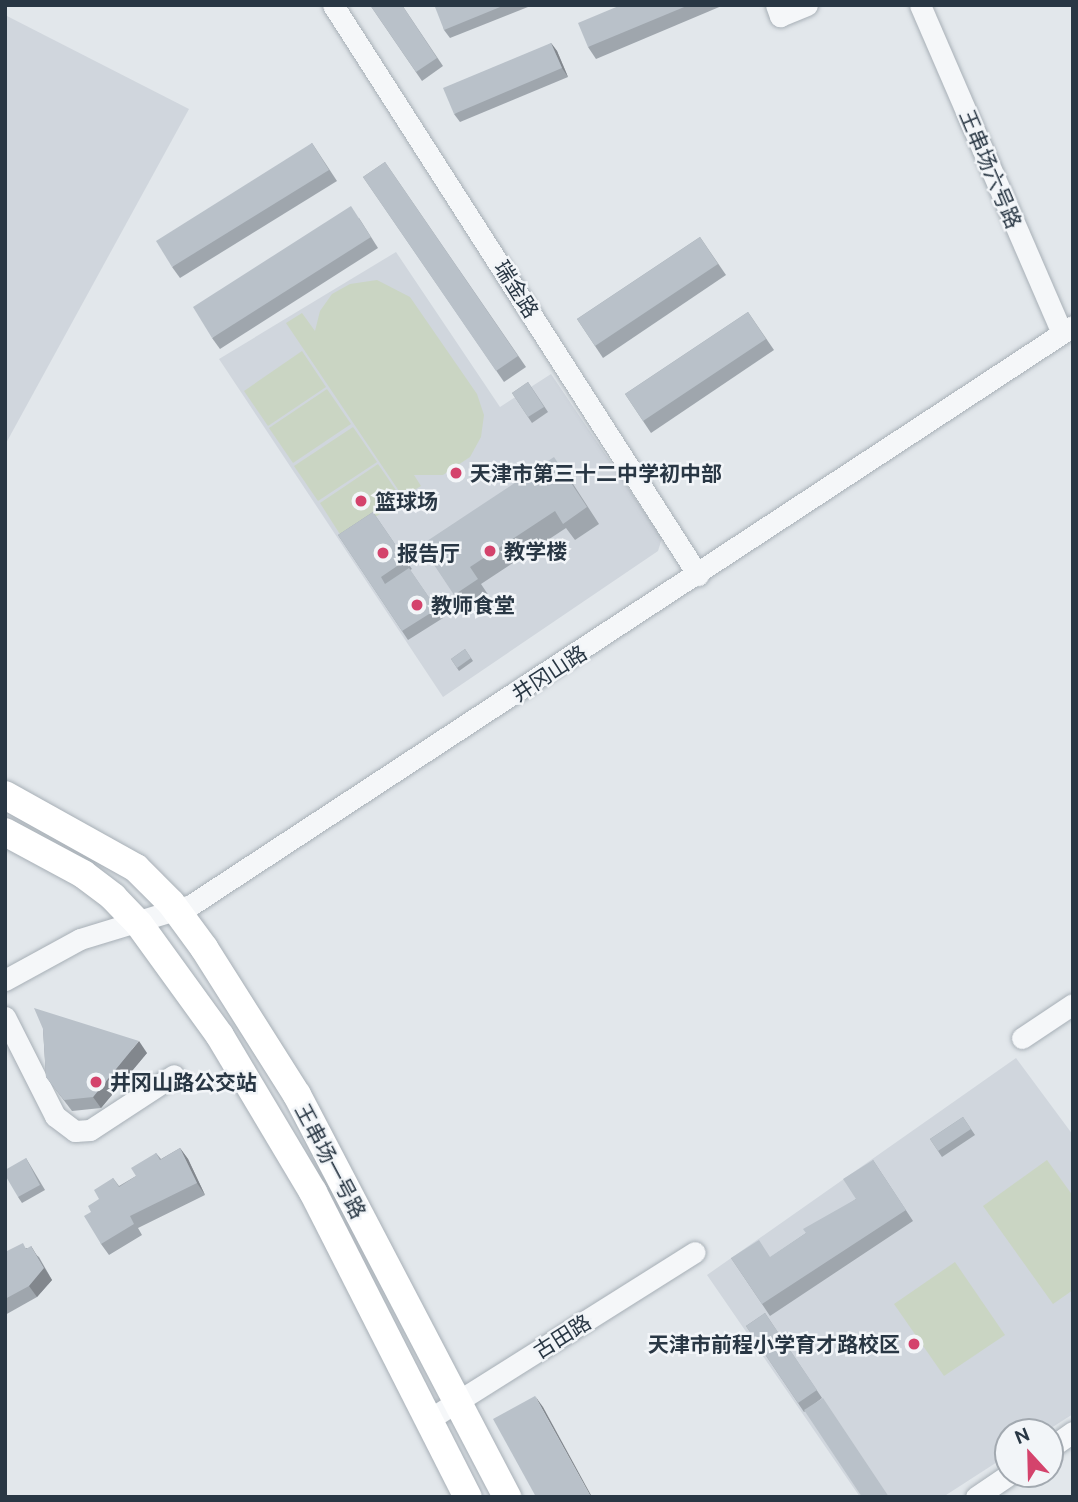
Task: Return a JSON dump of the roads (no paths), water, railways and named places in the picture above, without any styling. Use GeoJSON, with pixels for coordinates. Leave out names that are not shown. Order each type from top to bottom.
{"type":"FeatureCollection","features":[{"type":"Feature","properties":{"kind":"main road","name":"王串场一号路"},"geometry":{"type":"LineString","coordinates":[[5,796],[116,853],[174,907],[297,1095],[507,1497]]}},
{"type":"Feature","properties":{"kind":"main road","name":"王串场一号路"},"geometry":{"type":"LineString","coordinates":[[5,833],[83,874],[128,913],[176,976]]}},
{"type":"Feature","properties":{"kind":"main road","name":"王串场一号路"},"geometry":{"type":"LineString","coordinates":[[128,913],[220,1037],[263,1106],[313,1192],[468,1497]]}},
{"type":"Feature","properties":{"kind":"street","name":"瑞金路"},"geometry":{"type":"LineString","coordinates":[[333,5],[695,571]]}},
{"type":"Feature","properties":{"kind":"street"},"geometry":{"type":"LineString","coordinates":[[776,5],[780,16],[807,5]]}},
{"type":"Feature","properties":{"kind":"street","name":"王串场六号路"},"geometry":{"type":"LineString","coordinates":[[919,5],[1067,326]]}},
{"type":"Feature","properties":{"kind":"street","name":"井冈山路"},"geometry":{"type":"LineString","coordinates":[[5,972],[70,935],[128,913],[174,907],[695,571],[1067,326]]}},
{"type":"Feature","properties":{"kind":"street","name":"井冈山路"},"geometry":{"type":"LineString","coordinates":[[5,980],[128,913]]}},
{"type":"Feature","properties":{"kind":"street"},"geometry":{"type":"LineString","coordinates":[[1022,1038],[1073,1004]]}},
{"type":"Feature","properties":{"kind":"street"},"geometry":{"type":"LineString","coordinates":[[5,1017],[55,1116],[75,1131],[90,1130],[174,1075]]}},
{"type":"Feature","properties":{"kind":"street","name":"古田路"},"geometry":{"type":"LineString","coordinates":[[428,1420],[695,1252]]}},
{"type":"Feature","properties":{"kind":"street"},"geometry":{"type":"LineString","coordinates":[[976,1497],[994,1485]]}},
{"type":"Feature","properties":{"kind":"place","name":"天津市第三十二中学初中部"},"geometry":{"type":"Point","coordinates":[456,473]}},
{"type":"Feature","properties":{"kind":"place","name":"篮球场"},"geometry":{"type":"Point","coordinates":[361,501]}},
{"type":"Feature","properties":{"kind":"place","name":"教学楼"},"geometry":{"type":"Point","coordinates":[490,551]}},
{"type":"Feature","properties":{"kind":"place","name":"报告厅"},"geometry":{"type":"Point","coordinates":[383,553]}},
{"type":"Feature","properties":{"kind":"place","name":"教师食堂"},"geometry":{"type":"Point","coordinates":[417,605]}},
{"type":"Feature","properties":{"kind":"place","name":"井冈山路公交站"},"geometry":{"type":"Point","coordinates":[96,1082]}},
{"type":"Feature","properties":{"kind":"place","name":"天津市前程小学育才路校区"},"geometry":{"type":"Point","coordinates":[914,1344]}}]}
